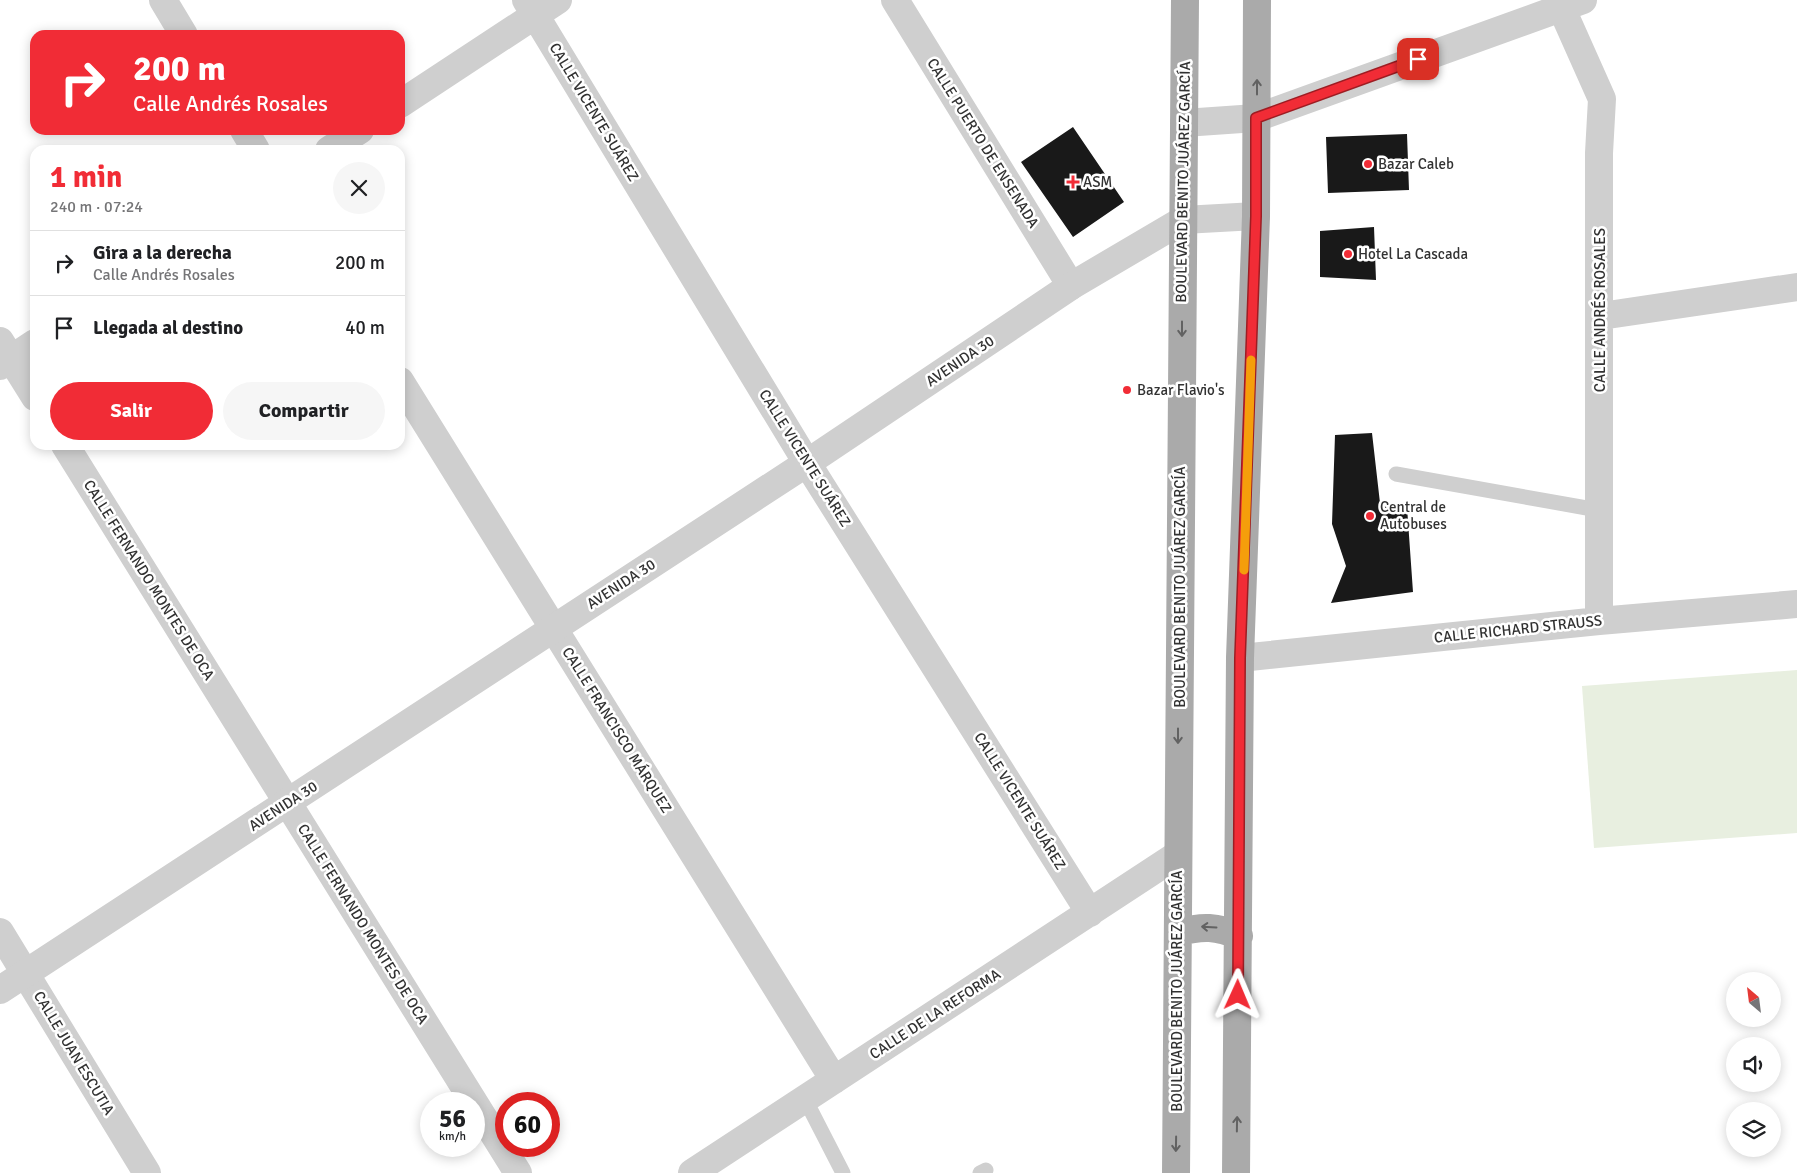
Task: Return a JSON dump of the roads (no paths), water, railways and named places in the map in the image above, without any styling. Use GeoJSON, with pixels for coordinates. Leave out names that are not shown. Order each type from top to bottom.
{"type":"FeatureCollection","features":[{"type":"Feature","properties":{"kind":"main road","name":"BOULEVARD BENITO JUÁREZ GARCÍA"},"geometry":{"type":"LineString","coordinates":[[1176,1173],[1185,0]]}},
{"type":"Feature","properties":{"kind":"main road"},"geometry":{"type":"LineString","coordinates":[[1236,1173],[1240,658],[1256,216],[1257,0]]}},
{"type":"Feature","properties":{"kind":"main road"},"geometry":{"type":"LineString","coordinates":[[1179,932],[1201,927],[1212,927],[1239,936]]}},
{"type":"Feature","properties":{"kind":"street"},"geometry":{"type":"LineString","coordinates":[[163,0],[181,30]]}},
{"type":"Feature","properties":{"kind":"street"},"geometry":{"type":"LineString","coordinates":[[405,100],[530,8],[558,0]]}},
{"type":"Feature","properties":{"kind":"street","name":"CALLE PUERTO DE ENSENADA"},"geometry":{"type":"LineString","coordinates":[[895,0],[1071,286]]}},
{"type":"Feature","properties":{"kind":"street","name":"CALLE ANDRÉS ROSALES"},"geometry":{"type":"LineString","coordinates":[[1184,123],[1256,118],[1572,4],[1602,99],[1599,153],[1601,316],[1598,510],[1599,621]]}},
{"type":"Feature","properties":{"kind":"street","name":"CALLE VICENTE SUÁREZ"},"geometry":{"type":"LineString","coordinates":[[530,8],[807,463],[1090,913]]}},
{"type":"Feature","properties":{"kind":"street"},"geometry":{"type":"LineString","coordinates":[[337,145],[352,135]]}},
{"type":"Feature","properties":{"kind":"street","name":"AVENIDA 30"},"geometry":{"type":"LineString","coordinates":[[0,990],[807,463],[1071,286],[1183,220],[1256,216]]}},
{"type":"Feature","properties":{"kind":"street"},"geometry":{"type":"LineString","coordinates":[[1601,316],[1797,288]]}},
{"type":"Feature","properties":{"kind":"street"},"geometry":{"type":"LineString","coordinates":[[30,345],[4,355],[30,390]]}},
{"type":"Feature","properties":{"kind":"street","name":"CALLE FRANCISCO MÁRQUEZ"},"geometry":{"type":"LineString","coordinates":[[405,389],[834,1080]]}},
{"type":"Feature","properties":{"kind":"street","name":"CALLE FERNANDO MONTES DE OCA"},"geometry":{"type":"LineString","coordinates":[[68,450],[518,1173]]}},
{"type":"Feature","properties":{"kind":"street","name":"CALLE RICHARD STRAUSS"},"geometry":{"type":"LineString","coordinates":[[1240,658],[1599,621],[1797,604]]}},
{"type":"Feature","properties":{"kind":"street","name":"CALLE DE LA REFORMA"},"geometry":{"type":"LineString","coordinates":[[692,1173],[1177,855]]}},
{"type":"Feature","properties":{"kind":"street","name":"CALLE JUAN ESCUTIA"},"geometry":{"type":"LineString","coordinates":[[0,932],[147,1173]]}},
{"type":"Feature","properties":{"kind":"lane"},"geometry":{"type":"LineString","coordinates":[[1396,474],[1598,510]]}},
{"type":"Feature","properties":{"kind":"lane"},"geometry":{"type":"LineString","coordinates":[[805,1099],[843,1173]]}},
{"type":"Feature","properties":{"kind":"place","name":"Bazar Caleb"},"geometry":{"type":"Point","coordinates":[1368,164]}},
{"type":"Feature","properties":{"kind":"place","name":"ASM"},"geometry":{"type":"Point","coordinates":[1073,182]}},
{"type":"Feature","properties":{"kind":"place","name":"Hotel La Cascada"},"geometry":{"type":"Point","coordinates":[1348,254]}},
{"type":"Feature","properties":{"kind":"place","name":"Bazar Flavio's"},"geometry":{"type":"Point","coordinates":[1127,390]}},
{"type":"Feature","properties":{"kind":"place","name":"Central de Autobuses"},"geometry":{"type":"Point","coordinates":[1370,516]}}]}
